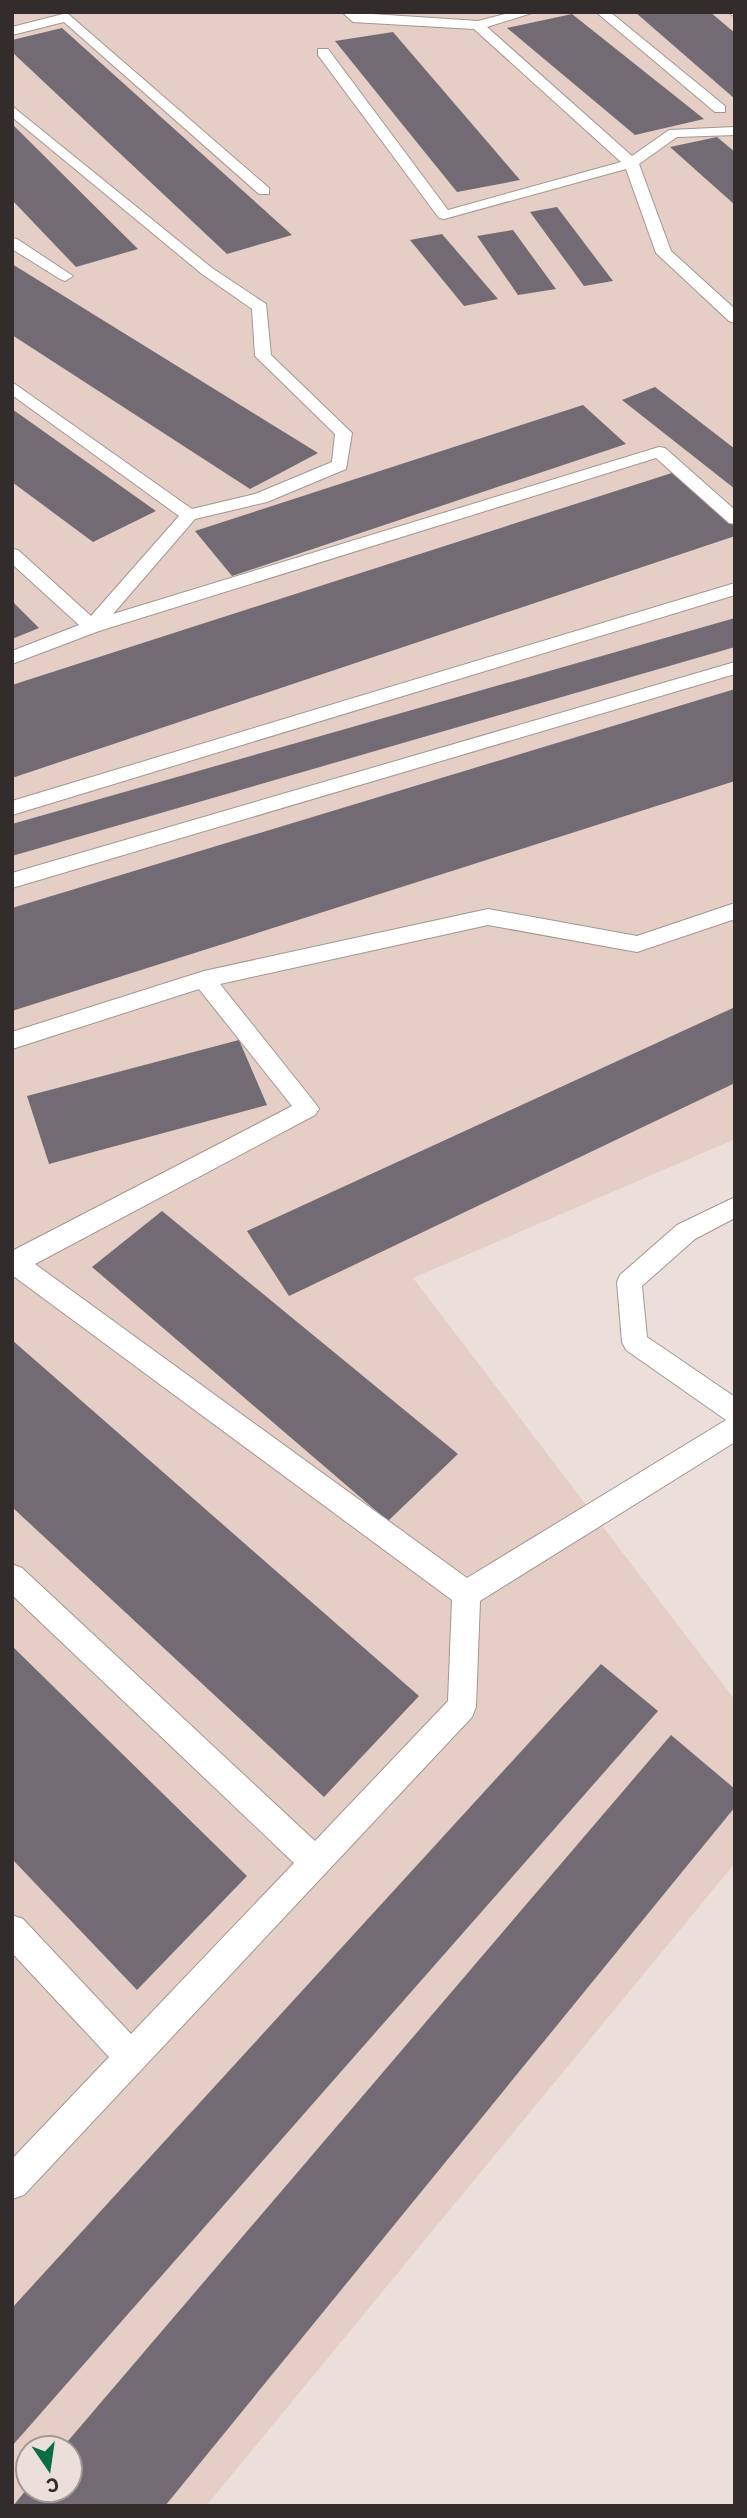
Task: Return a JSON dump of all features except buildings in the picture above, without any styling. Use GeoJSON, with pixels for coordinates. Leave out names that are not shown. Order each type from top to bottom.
{"type":"FeatureCollection","features":[{"type":"Feature","properties":{"kind":"lane"},"geometry":{"type":"LineString","coordinates":[[348,12],[353,18],[478,25],[529,12]]}},
{"type":"Feature","properties":{"kind":"lane"},"geometry":{"type":"LineString","coordinates":[[467,12],[478,25],[631,163],[664,253],[735,317]]}},
{"type":"Feature","properties":{"kind":"lane"},"geometry":{"type":"LineString","coordinates":[[602,12],[720,109]]}},
{"type":"Feature","properties":{"kind":"lane"},"geometry":{"type":"LineString","coordinates":[[12,32],[67,17],[264,191]]}},
{"type":"Feature","properties":{"kind":"lane"},"geometry":{"type":"LineString","coordinates":[[323,52],[444,215],[565,184],[631,163],[674,133],[735,131]]}},
{"type":"Feature","properties":{"kind":"lane"},"geometry":{"type":"LineString","coordinates":[[12,110],[207,271],[260,307],[263,356],[344,433],[340,465],[261,498],[190,515],[92,627]]}},
{"type":"Feature","properties":{"kind":"lane"},"geometry":{"type":"LineString","coordinates":[[12,242],[65,276]]}},
{"type":"Feature","properties":{"kind":"lane"},"geometry":{"type":"LineString","coordinates":[[12,387],[190,515]]}},
{"type":"Feature","properties":{"kind":"lane"},"geometry":{"type":"LineString","coordinates":[[12,658],[92,627],[659,452],[735,519]]}},
{"type":"Feature","properties":{"kind":"lane"},"geometry":{"type":"LineString","coordinates":[[12,554],[92,627]]}},
{"type":"Feature","properties":{"kind":"lane"},"geometry":{"type":"LineString","coordinates":[[12,808],[735,589]]}},
{"type":"Feature","properties":{"kind":"lane"},"geometry":{"type":"LineString","coordinates":[[12,881],[735,668]]}},
{"type":"Feature","properties":{"kind":"lane"},"geometry":{"type":"LineString","coordinates":[[12,1041],[204,979],[488,917],[637,944],[735,911]]}},
{"type":"Feature","properties":{"kind":"lane"},"geometry":{"type":"LineString","coordinates":[[204,979],[307,1109],[13,1262],[466,1594]]}},
{"type":"Feature","properties":{"kind":"lane"},"geometry":{"type":"LineString","coordinates":[[735,1207],[686,1231],[629,1282],[635,1342],[735,1412]]}},
{"type":"Feature","properties":{"kind":"lane"},"geometry":{"type":"LineString","coordinates":[[466,1594],[735,1428]]}},
{"type":"Feature","properties":{"kind":"lane"},"geometry":{"type":"LineString","coordinates":[[12,1577],[315,1862]]}},
{"type":"Feature","properties":{"kind":"lane"},"geometry":{"type":"LineString","coordinates":[[12,2183],[462,1707],[466,1594]]}},
{"type":"Feature","properties":{"kind":"lane"},"geometry":{"type":"LineString","coordinates":[[12,1930],[131,2057]]}},
{"type":"Feature","properties":{"kind":"shaded area"},"geometry":{"type":"Polygon","coordinates":[[[12,12],[735,12],[735,1139],[413,1278],[735,1700],[735,1863],[206,2506],[12,2506],[12,12]]]}}]}
